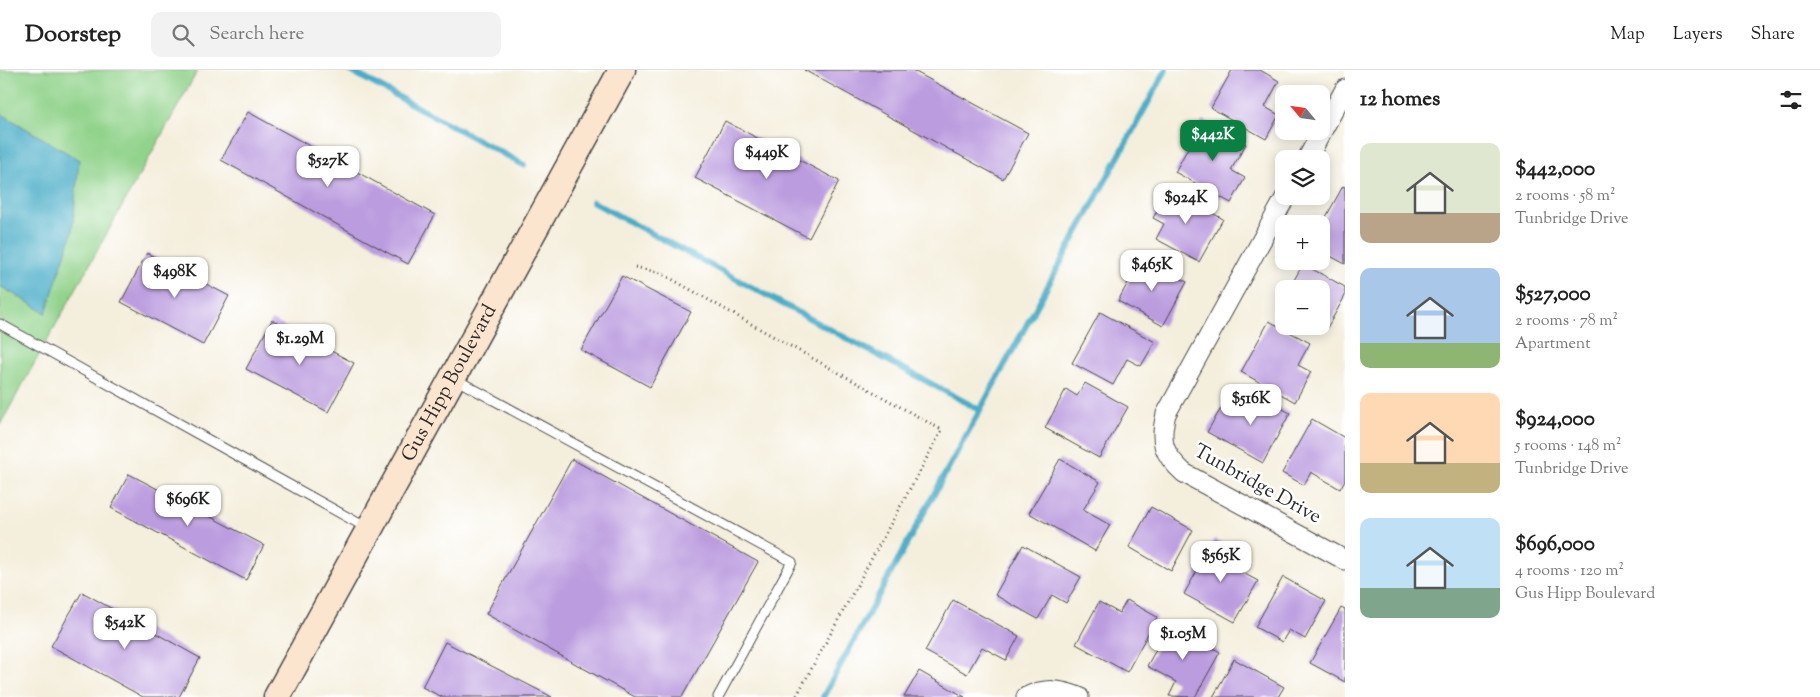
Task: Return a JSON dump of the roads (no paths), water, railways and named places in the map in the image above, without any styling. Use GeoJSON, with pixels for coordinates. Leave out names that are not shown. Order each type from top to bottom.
{"type":"FeatureCollection","features":[{"type":"Feature","properties":{"kind":"street","name":"Gus Hipp Boulevard"},"geometry":{"type":"LineString","coordinates":[[277,697],[622,70]]}},
{"type":"Feature","properties":{"kind":"street"},"geometry":{"type":"LineString","coordinates":[[1312,150],[1345,89]]}},
{"type":"Feature","properties":{"kind":"street","name":"Tunbridge Drive"},"geometry":{"type":"LineString","coordinates":[[1281,205],[1166,414],[1162,430],[1164,447],[1171,462],[1184,472],[1345,560]]}},
{"type":"Feature","properties":{"kind":"street"},"geometry":{"type":"LineString","coordinates":[[1026,697],[1042,691],[1064,691],[1080,697]]}},
{"type":"Feature","properties":{"kind":"lane"},"geometry":{"type":"LineString","coordinates":[[0,324],[370,529]]}},
{"type":"Feature","properties":{"kind":"lane"},"geometry":{"type":"LineString","coordinates":[[453,378],[792,562],[718,697]]}},
{"type":"Feature","properties":{"kind":"water"},"geometry":{"type":"Polygon","coordinates":[[[0,113],[79,160],[72,233],[46,313],[0,286],[0,113]]]}},
{"type":"Feature","properties":{"kind":"waterway"},"geometry":{"type":"LineString","coordinates":[[349,70],[524,165]]}},
{"type":"Feature","properties":{"kind":"waterway"},"geometry":{"type":"LineString","coordinates":[[823,697],[1166,70]]}},
{"type":"Feature","properties":{"kind":"waterway"},"geometry":{"type":"LineString","coordinates":[[593,202],[980,410]]}}]}
